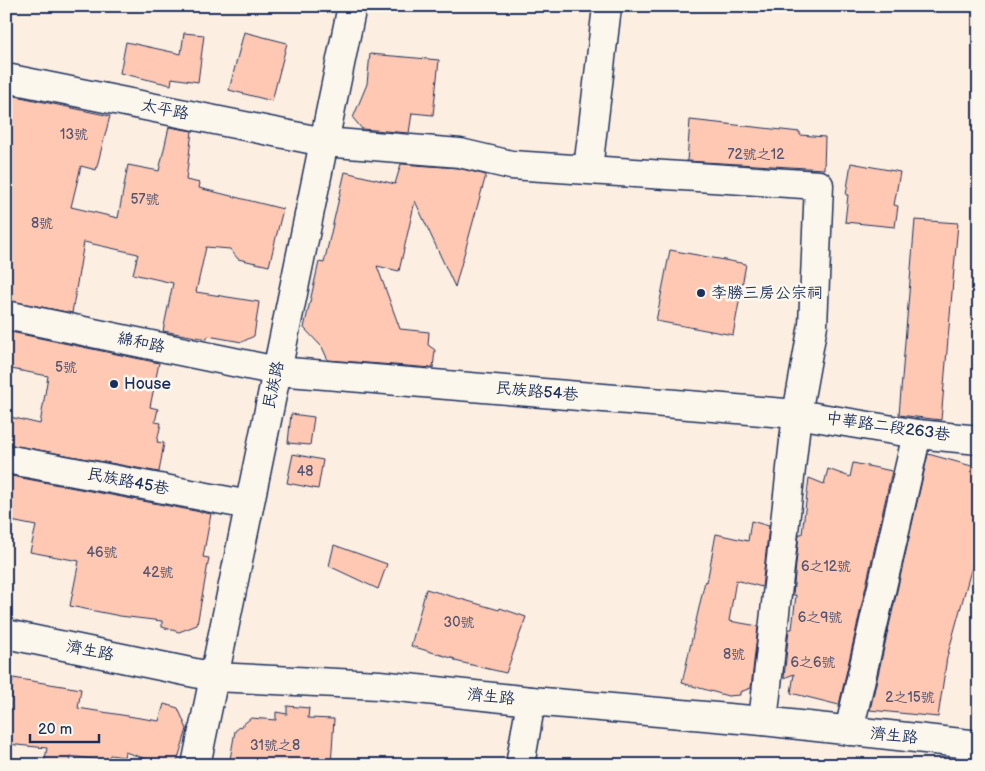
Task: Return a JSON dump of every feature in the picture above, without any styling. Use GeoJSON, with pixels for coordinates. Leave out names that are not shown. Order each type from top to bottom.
{"type":"FeatureCollection","features":[{"type":"Feature","properties":{"kind":"street","name":"民族路"},"geometry":{"type":"LineString","coordinates":[[196,765],[352,6]]}},
{"type":"Feature","properties":{"kind":"street"},"geometry":{"type":"LineString","coordinates":[[588,169],[607,7]]}},
{"type":"Feature","properties":{"kind":"street","name":"太平路"},"geometry":{"type":"LineString","coordinates":[[6,78],[324,142],[460,153],[511,165],[820,185],[813,325],[798,414]]}},
{"type":"Feature","properties":{"kind":"street","name":"綿和路"},"geometry":{"type":"LineString","coordinates":[[6,315],[277,371]]}},
{"type":"Feature","properties":{"kind":"street","name":"民族路54巷"},"geometry":{"type":"LineString","coordinates":[[277,371],[798,414]]}},
{"type":"Feature","properties":{"kind":"street"},"geometry":{"type":"LineString","coordinates":[[763,721],[798,414]]}},
{"type":"Feature","properties":{"kind":"street","name":"中華路二段263巷"},"geometry":{"type":"LineString","coordinates":[[798,414],[917,434],[979,440]]}},
{"type":"Feature","properties":{"kind":"street"},"geometry":{"type":"LineString","coordinates":[[849,731],[917,434]]}},
{"type":"Feature","properties":{"kind":"street","name":"民族路45巷"},"geometry":{"type":"LineString","coordinates":[[6,458],[249,505]]}},
{"type":"Feature","properties":{"kind":"street","name":"濟生路"},"geometry":{"type":"LineString","coordinates":[[6,634],[214,676],[379,685],[531,701],[763,721],[979,745]]}},
{"type":"Feature","properties":{"kind":"street"},"geometry":{"type":"LineString","coordinates":[[520,765],[531,701]]}},
{"type":"Feature","properties":{"kind":"building"},"geometry":{"type":"Polygon","coordinates":[[[244,32],[287,43],[272,101],[229,90],[244,32]]]}},
{"type":"Feature","properties":{"kind":"building"},"geometry":{"type":"Polygon","coordinates":[[[184,33],[204,35],[198,82],[172,78],[171,85],[120,73],[126,42],[181,54],[184,33]]]}},
{"type":"Feature","properties":{"kind":"building"},"geometry":{"type":"Polygon","coordinates":[[[370,54],[439,60],[433,115],[412,113],[409,133],[362,129],[353,118],[367,84],[370,54]]]}},
{"type":"Feature","properties":{"kind":"building"},"geometry":{"type":"Polygon","coordinates":[[[6,94],[110,116],[96,170],[81,166],[71,207],[118,218],[128,165],[159,171],[169,127],[192,131],[186,180],[200,183],[199,188],[283,209],[269,266],[238,259],[230,249],[206,247],[196,292],[259,302],[254,336],[242,342],[208,336],[207,339],[163,331],[173,283],[133,274],[138,254],[84,242],[72,313],[6,300],[6,94]]]}},
{"type":"Feature","properties":{"kind":"building"},"geometry":{"type":"Polygon","coordinates":[[[690,120],[800,132],[800,135],[825,137],[824,169],[687,161],[690,120]]]}},
{"type":"Feature","properties":{"kind":"building"},"geometry":{"type":"Polygon","coordinates":[[[851,163],[900,172],[894,205],[898,206],[895,227],[845,222],[848,195],[846,195],[851,163]]]}},
{"type":"Feature","properties":{"kind":"building"},"geometry":{"type":"Polygon","coordinates":[[[401,164],[458,168],[486,175],[455,287],[415,201],[399,271],[377,266],[400,329],[429,332],[428,345],[435,350],[433,368],[328,360],[322,347],[304,328],[319,262],[324,263],[345,172],[395,184],[401,164]]]}},
{"type":"Feature","properties":{"kind":"building"},"geometry":{"type":"Polygon","coordinates":[[[915,220],[958,223],[941,420],[899,415],[915,220]]]}},
{"type":"Feature","properties":{"kind":"building","name":"李勝三房公宗祠"},"geometry":{"type":"Polygon","coordinates":[[[670,250],[746,264],[733,335],[656,321],[670,250]]]}},
{"type":"Feature","properties":{"kind":"building"},"geometry":{"type":"Polygon","coordinates":[[[6,331],[159,363],[150,407],[158,409],[155,422],[161,423],[157,442],[164,443],[159,472],[6,444],[6,416],[40,424],[48,376],[6,368],[6,331]]]}},
{"type":"Feature","properties":{"kind":"building"},"geometry":{"type":"Polygon","coordinates":[[[291,414],[314,417],[310,445],[288,443],[291,414]]]}},
{"type":"Feature","properties":{"kind":"building"},"geometry":{"type":"Polygon","coordinates":[[[293,454],[323,460],[318,489],[287,483],[293,454]]]}},
{"type":"Feature","properties":{"kind":"building"},"geometry":{"type":"Polygon","coordinates":[[[928,454],[979,468],[979,541],[947,657],[938,717],[870,710],[928,454]]]}},
{"type":"Feature","properties":{"kind":"building"},"geometry":{"type":"Polygon","coordinates":[[[853,463],[892,471],[839,705],[791,693],[794,674],[784,678],[789,629],[792,629],[796,595],[793,595],[799,534],[802,534],[809,478],[824,484],[828,469],[850,477],[853,463]]]}},
{"type":"Feature","properties":{"kind":"building"},"geometry":{"type":"Polygon","coordinates":[[[6,475],[211,514],[203,557],[209,558],[197,625],[179,632],[162,627],[162,621],[120,616],[70,606],[79,561],[30,552],[36,526],[6,520],[6,475]]]}},
{"type":"Feature","properties":{"kind":"building"},"geometry":{"type":"Polygon","coordinates":[[[751,521],[769,526],[762,587],[736,580],[729,621],[758,626],[751,688],[740,692],[740,695],[728,696],[682,683],[705,581],[707,582],[716,534],[748,541],[751,521]]]}},
{"type":"Feature","properties":{"kind":"building"},"geometry":{"type":"Polygon","coordinates":[[[334,545],[387,564],[378,589],[329,566],[334,545]]]}},
{"type":"Feature","properties":{"kind":"building"},"geometry":{"type":"Polygon","coordinates":[[[426,589],[499,610],[500,608],[526,617],[506,673],[455,661],[455,659],[411,646],[426,589]]]}},
{"type":"Feature","properties":{"kind":"building"},"geometry":{"type":"Polygon","coordinates":[[[13,678],[81,689],[78,708],[159,721],[164,704],[178,708],[187,729],[176,765],[165,765],[125,752],[124,757],[110,755],[106,761],[70,756],[69,765],[44,765],[47,748],[7,744],[13,678]]]}},
{"type":"Feature","properties":{"kind":"building"},"geometry":{"type":"Polygon","coordinates":[[[287,706],[309,708],[308,718],[334,719],[331,765],[229,765],[235,731],[251,718],[276,720],[276,712],[287,714],[287,706]]]}},
{"type":"Feature","properties":{"kind":"place","name":"李勝三房公宗祠"},"geometry":{"type":"Point","coordinates":[701,293]}},
{"type":"Feature","properties":{"kind":"place","name":"House"},"geometry":{"type":"Point","coordinates":[114,384]}}]}
